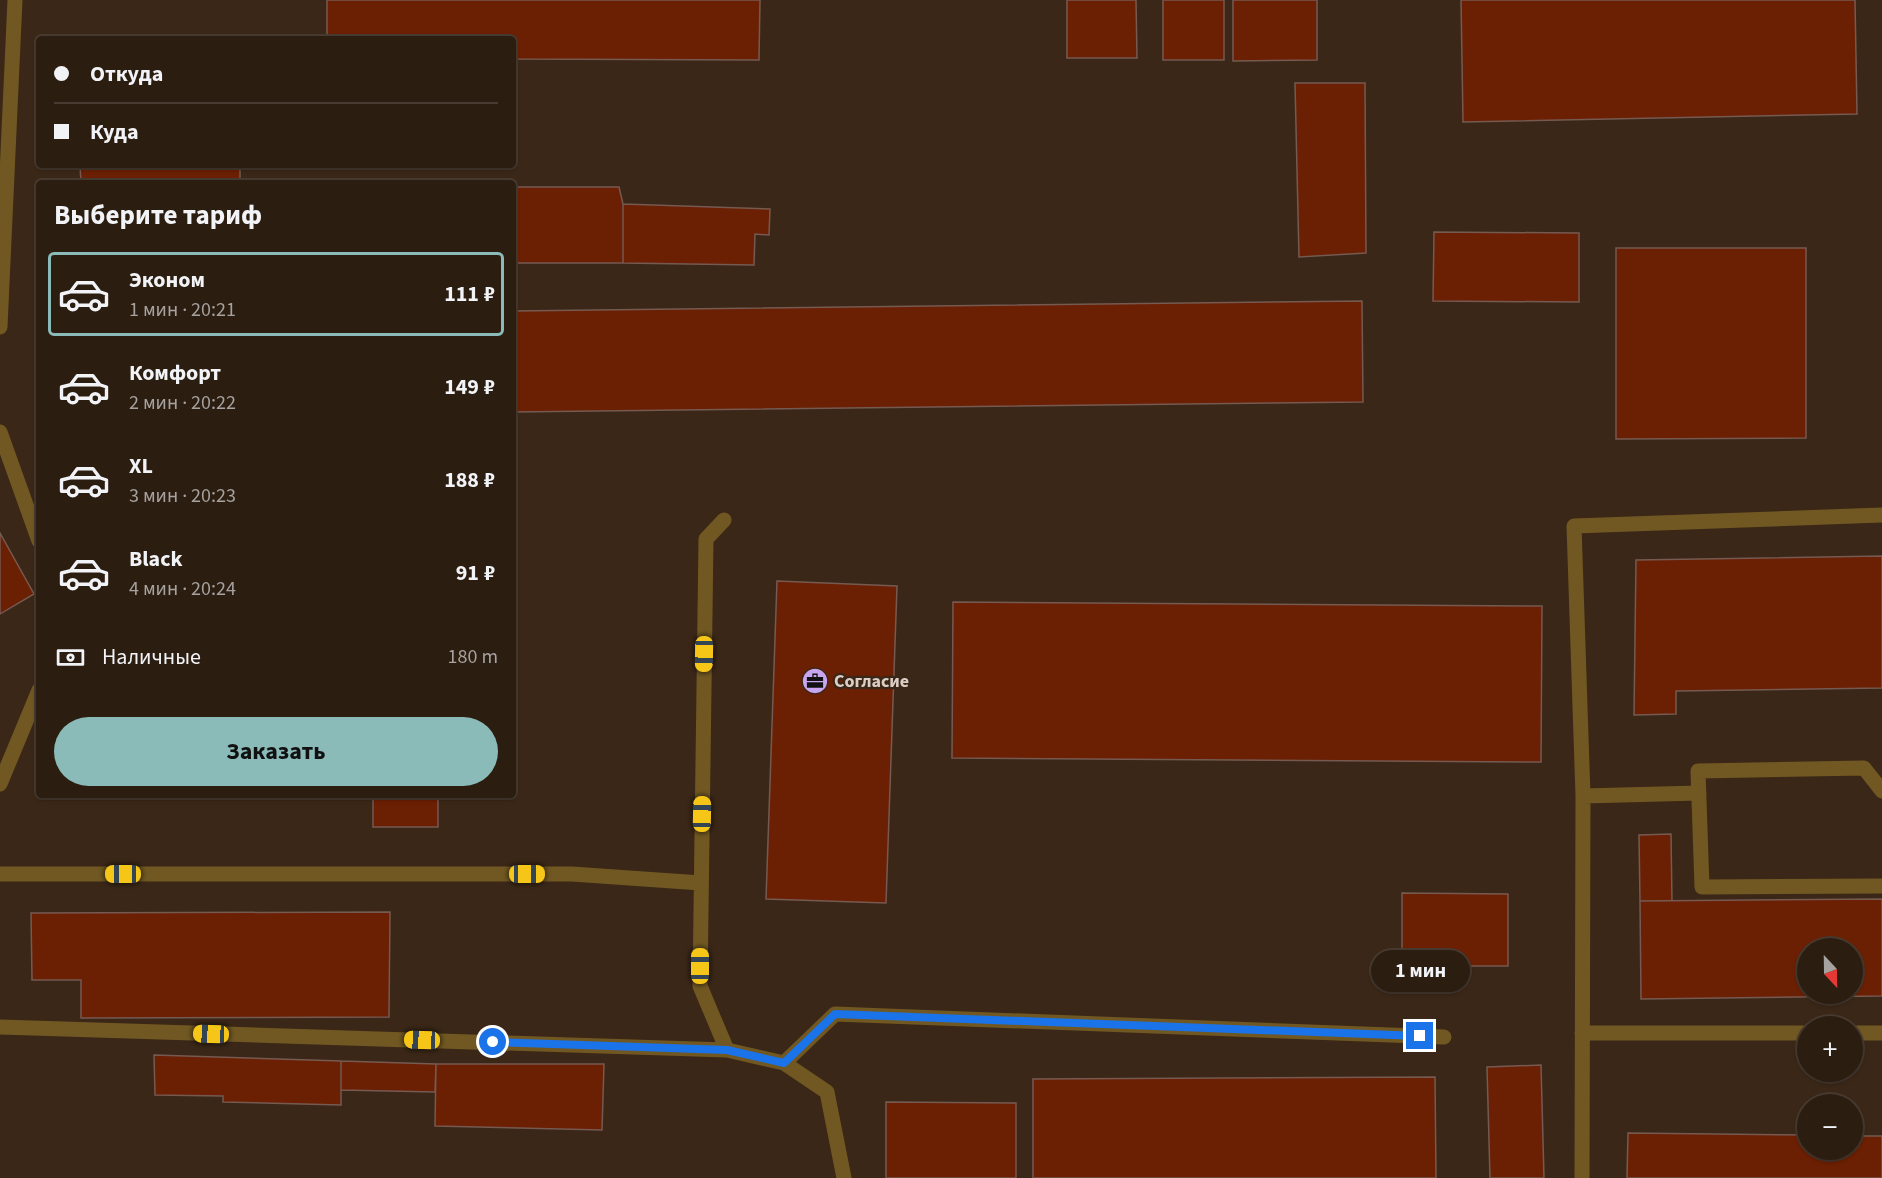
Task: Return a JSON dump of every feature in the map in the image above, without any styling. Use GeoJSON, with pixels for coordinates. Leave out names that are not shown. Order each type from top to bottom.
{"type":"FeatureCollection","features":[{"type":"Feature","properties":{"kind":"lane"},"geometry":{"type":"LineString","coordinates":[[0,327],[15,0]]}},
{"type":"Feature","properties":{"kind":"lane"},"geometry":{"type":"LineString","coordinates":[[0,432],[36,533]]}},
{"type":"Feature","properties":{"kind":"lane"},"geometry":{"type":"LineString","coordinates":[[1582,1178],[1583,795],[1574,526],[1882,515]]}},
{"type":"Feature","properties":{"kind":"lane"},"geometry":{"type":"LineString","coordinates":[[724,520],[706,539],[700,987],[727,1050]]}},
{"type":"Feature","properties":{"kind":"lane"},"geometry":{"type":"LineString","coordinates":[[0,784],[36,697]]}},
{"type":"Feature","properties":{"kind":"lane"},"geometry":{"type":"LineString","coordinates":[[1882,791],[1864,768],[1698,771],[1702,887],[1882,886]]}},
{"type":"Feature","properties":{"kind":"lane"},"geometry":{"type":"LineString","coordinates":[[1583,795],[1699,793]]}},
{"type":"Feature","properties":{"kind":"lane"},"geometry":{"type":"LineString","coordinates":[[0,874],[572,874],[701,883]]}},
{"type":"Feature","properties":{"kind":"lane"},"geometry":{"type":"LineString","coordinates":[[784,1063],[835,1014],[1444,1036]]}},
{"type":"Feature","properties":{"kind":"lane"},"geometry":{"type":"LineString","coordinates":[[0,1027],[727,1050],[784,1063],[827,1092],[844,1178]]}},
{"type":"Feature","properties":{"kind":"lane"},"geometry":{"type":"LineString","coordinates":[[1582,1033],[1797,1033]]}},
{"type":"Feature","properties":{"kind":"lane"},"geometry":{"type":"LineString","coordinates":[[1863,1033],[1882,1033]]}},
{"type":"Feature","properties":{"kind":"building"},"geometry":{"type":"Polygon","coordinates":[[[327,0],[760,0],[759,60],[516,59],[516,36],[327,36],[327,0]]]}},
{"type":"Feature","properties":{"kind":"building"},"geometry":{"type":"Polygon","coordinates":[[[1067,0],[1136,0],[1137,58],[1067,58],[1067,0]]]}},
{"type":"Feature","properties":{"kind":"building"},"geometry":{"type":"Polygon","coordinates":[[[1163,0],[1224,0],[1224,60],[1163,60],[1163,0]]]}},
{"type":"Feature","properties":{"kind":"building"},"geometry":{"type":"Polygon","coordinates":[[[1233,0],[1317,0],[1317,60],[1233,61],[1233,0]]]}},
{"type":"Feature","properties":{"kind":"building"},"geometry":{"type":"Polygon","coordinates":[[[1461,0],[1855,0],[1857,114],[1463,122],[1461,0]]]}},
{"type":"Feature","properties":{"kind":"building"},"geometry":{"type":"Polygon","coordinates":[[[1295,83],[1365,83],[1366,253],[1299,257],[1295,83]]]}},
{"type":"Feature","properties":{"kind":"building"},"geometry":{"type":"Polygon","coordinates":[[[80,168],[240,168],[240,180],[81,180],[80,168]]]}},
{"type":"Feature","properties":{"kind":"building"},"geometry":{"type":"Polygon","coordinates":[[[516,187],[619,187],[623,204],[623,263],[516,263],[516,187]]]}},
{"type":"Feature","properties":{"kind":"building"},"geometry":{"type":"Polygon","coordinates":[[[623,204],[770,209],[769,235],[755,234],[754,265],[623,263],[623,204]]]}},
{"type":"Feature","properties":{"kind":"building"},"geometry":{"type":"Polygon","coordinates":[[[1434,232],[1579,233],[1579,302],[1433,301],[1434,232]]]}},
{"type":"Feature","properties":{"kind":"building"},"geometry":{"type":"Polygon","coordinates":[[[1616,248],[1806,248],[1806,438],[1616,439],[1616,248]]]}},
{"type":"Feature","properties":{"kind":"building"},"geometry":{"type":"Polygon","coordinates":[[[1362,301],[1363,402],[516,412],[516,311],[1362,301]]]}},
{"type":"Feature","properties":{"kind":"building"},"geometry":{"type":"Polygon","coordinates":[[[0,533],[34,594],[0,614],[0,533]]]}},
{"type":"Feature","properties":{"kind":"building"},"geometry":{"type":"Polygon","coordinates":[[[1882,556],[1882,688],[1676,691],[1676,714],[1634,715],[1636,560],[1882,556]]]}},
{"type":"Feature","properties":{"kind":"building"},"geometry":{"type":"Polygon","coordinates":[[[777,581],[897,586],[886,903],[766,899],[777,581]]]}},
{"type":"Feature","properties":{"kind":"building"},"geometry":{"type":"Polygon","coordinates":[[[953,602],[1542,606],[1541,762],[952,758],[953,602]]]}},
{"type":"Feature","properties":{"kind":"building"},"geometry":{"type":"Polygon","coordinates":[[[373,798],[438,798],[438,827],[373,827],[373,798]]]}},
{"type":"Feature","properties":{"kind":"building"},"geometry":{"type":"Polygon","coordinates":[[[1671,834],[1672,901],[1640,901],[1639,835],[1671,834]]]}},
{"type":"Feature","properties":{"kind":"building"},"geometry":{"type":"Polygon","coordinates":[[[1402,893],[1508,894],[1508,966],[1402,966],[1402,893]]]}},
{"type":"Feature","properties":{"kind":"building"},"geometry":{"type":"Polygon","coordinates":[[[1882,899],[1882,996],[1863,996],[1863,938],[1797,938],[1797,997],[1641,999],[1640,901],[1882,899]]]}},
{"type":"Feature","properties":{"kind":"building"},"geometry":{"type":"Polygon","coordinates":[[[390,912],[389,1017],[81,1018],[81,980],[32,980],[31,913],[390,912]]]}},
{"type":"Feature","properties":{"kind":"building"},"geometry":{"type":"Polygon","coordinates":[[[154,1055],[341,1061],[341,1105],[223,1102],[223,1096],[155,1095],[154,1055]]]}},
{"type":"Feature","properties":{"kind":"building"},"geometry":{"type":"Polygon","coordinates":[[[341,1061],[436,1064],[435,1092],[341,1090],[341,1061]]]}},
{"type":"Feature","properties":{"kind":"building"},"geometry":{"type":"Polygon","coordinates":[[[436,1064],[604,1064],[602,1130],[435,1126],[436,1064]]]}},
{"type":"Feature","properties":{"kind":"building"},"geometry":{"type":"Polygon","coordinates":[[[1541,1065],[1544,1178],[1490,1178],[1487,1067],[1541,1065]]]}},
{"type":"Feature","properties":{"kind":"building"},"geometry":{"type":"Polygon","coordinates":[[[1435,1077],[1436,1178],[1033,1178],[1033,1079],[1435,1077]]]}},
{"type":"Feature","properties":{"kind":"building"},"geometry":{"type":"Polygon","coordinates":[[[886,1102],[1016,1103],[1016,1178],[886,1178],[886,1102]]]}},
{"type":"Feature","properties":{"kind":"building"},"geometry":{"type":"Polygon","coordinates":[[[1628,1133],[1797,1135],[1797,1160],[1863,1160],[1863,1136],[1882,1136],[1882,1178],[1627,1178],[1628,1133]]]}},
{"type":"Feature","properties":{"kind":"place","name":"Согласие"},"geometry":{"type":"Point","coordinates":[815,681]}},
{"type":"Feature","properties":{"kind":"route"},"geometry":{"type":"LineString","coordinates":[[493,1042],[727,1050],[784,1063],[835,1014],[1420,1036]]}}]}
